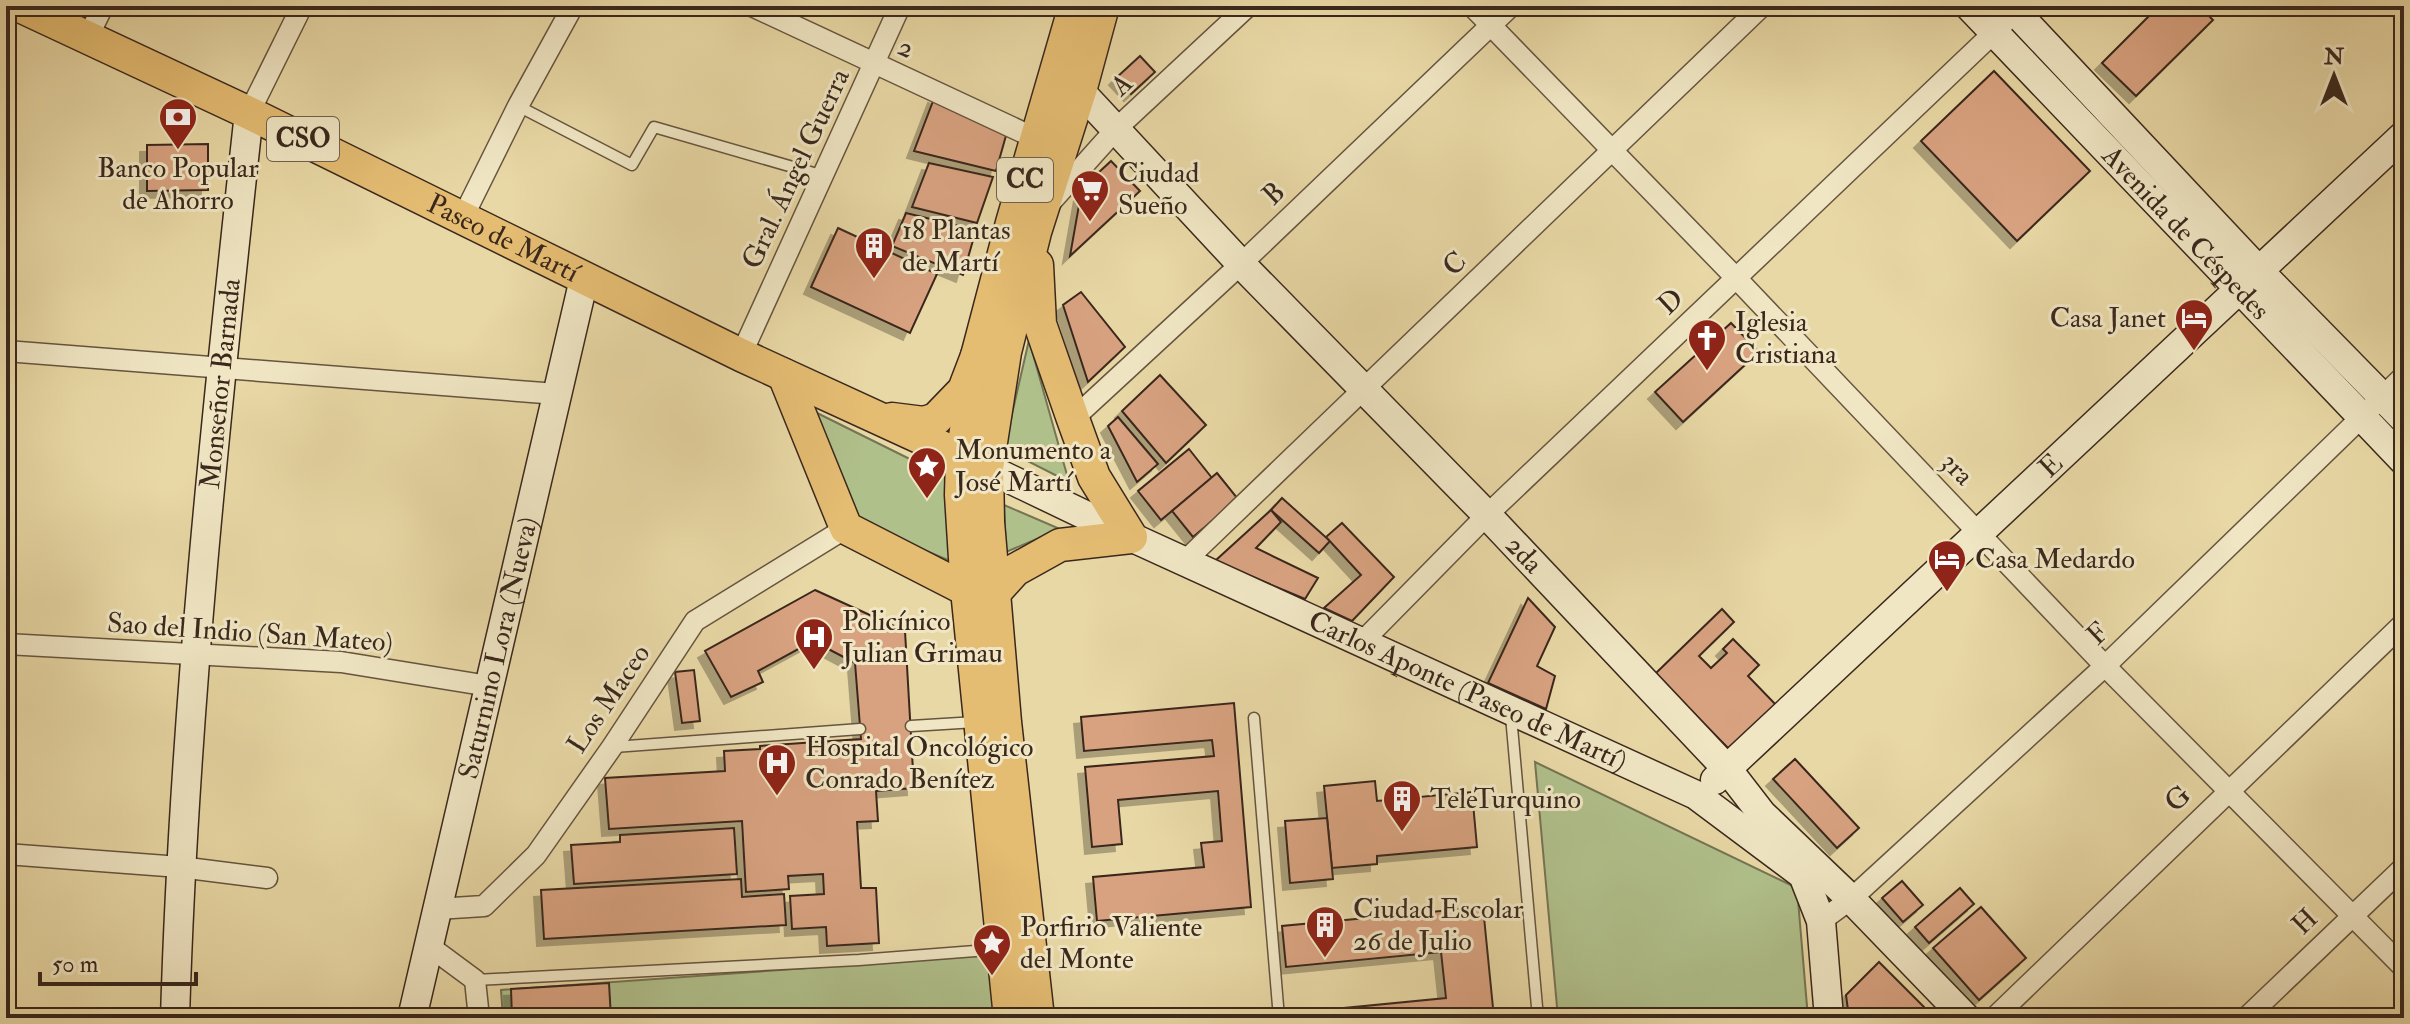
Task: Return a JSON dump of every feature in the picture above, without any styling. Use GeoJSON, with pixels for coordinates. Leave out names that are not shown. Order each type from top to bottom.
{"type":"FeatureCollection","features":[{"type":"Feature","properties":{"kind":"main road","name":"Paseo de Martí"},"geometry":{"type":"LineString","coordinates":[[20,6],[249,113],[741,355],[975,462]]}},
{"type":"Feature","properties":{"kind":"main road","name":"CC"},"geometry":{"type":"LineString","coordinates":[[975,462],[977,356],[1075,6]]}},
{"type":"Feature","properties":{"kind":"main road","name":"CC"},"geometry":{"type":"LineString","coordinates":[[1038,1018],[1005,722],[961,495],[975,462],[1038,223],[1103,6]]}},
{"type":"Feature","properties":{"kind":"main road","name":"Avenida de Céspedes"},"geometry":{"type":"LineString","coordinates":[[1969,6],[2250,282],[2404,419]]}},
{"type":"Feature","properties":{"kind":"main road","name":"Avenida de Céspedes"},"geometry":{"type":"LineString","coordinates":[[2015,8],[2250,282],[2361,417],[2404,461]]}},
{"type":"Feature","properties":{"kind":"main road","name":"2da"},"geometry":{"type":"LineString","coordinates":[[1080,91],[1241,264],[1487,515],[1728,770],[1762,814],[1851,899],[1966,1018]]}},
{"type":"Feature","properties":{"kind":"main road","name":"Monseñor Barnada"},"geometry":{"type":"LineString","coordinates":[[175,1018],[180,867],[197,655],[221,367],[249,113]]}},
{"type":"Feature","properties":{"kind":"main road","name":"E"},"geometry":{"type":"LineString","coordinates":[[1696,795],[1728,770],[2404,135]]}},
{"type":"Feature","properties":{"kind":"main road"},"geometry":{"type":"LineString","coordinates":[[784,375],[846,528],[981,591],[1060,545],[1131,537],[1094,477],[1040,324],[1038,223]]}},
{"type":"Feature","properties":{"kind":"main road","name":"Saturnino Lora (Nueva)"},"geometry":{"type":"LineString","coordinates":[[412,1018],[584,279]]}},
{"type":"Feature","properties":{"kind":"main road"},"geometry":{"type":"LineString","coordinates":[[873,416],[924,423],[936,419],[964,390],[977,356]]}},
{"type":"Feature","properties":{"kind":"main road","name":"Carlos Aponte (Paseo de Martí)"},"geometry":{"type":"LineString","coordinates":[[975,462],[1131,537],[1696,795],[1803,875],[1821,921],[1829,1018]]}},
{"type":"Feature","properties":{"kind":"main road","name":"CC"},"geometry":{"type":"LineString","coordinates":[[981,591],[980,721],[1010,1018]]}},
{"type":"Feature","properties":{"kind":"main road"},"geometry":{"type":"LineString","coordinates":[[1696,795],[1735,803],[1762,814]]}},
{"type":"Feature","properties":{"kind":"street"},"geometry":{"type":"LineString","coordinates":[[88,37],[103,6]]}},
{"type":"Feature","properties":{"kind":"street"},"geometry":{"type":"LineString","coordinates":[[249,113],[302,6]]}},
{"type":"Feature","properties":{"kind":"street"},"geometry":{"type":"LineString","coordinates":[[463,217],[518,106],[573,6]]}},
{"type":"Feature","properties":{"kind":"street","name":"2"},"geometry":{"type":"LineString","coordinates":[[752,6],[1037,139]]}},
{"type":"Feature","properties":{"kind":"street","name":"Gral. Ángel Guerra"},"geometry":{"type":"LineString","coordinates":[[741,355],[900,6]]}},
{"type":"Feature","properties":{"kind":"street","name":"A"},"geometry":{"type":"LineString","coordinates":[[1038,223],[1117,128],[1248,6]]}},
{"type":"Feature","properties":{"kind":"street","name":"3ra"},"geometry":{"type":"LineString","coordinates":[[1472,6],[2105,666],[2404,968]]}},
{"type":"Feature","properties":{"kind":"street","name":"B"},"geometry":{"type":"LineString","coordinates":[[1073,419],[1241,264],[1511,6]]}},
{"type":"Feature","properties":{"kind":"street","name":"C"},"geometry":{"type":"LineString","coordinates":[[1186,560],[1762,6]]}},
{"type":"Feature","properties":{"kind":"street","name":"D"},"geometry":{"type":"LineString","coordinates":[[1362,642],[1487,515],[1995,32],[2015,8]]}},
{"type":"Feature","properties":{"kind":"street"},"geometry":{"type":"LineString","coordinates":[[6,351],[557,394]]}},
{"type":"Feature","properties":{"kind":"street","name":"F"},"geometry":{"type":"LineString","coordinates":[[1821,921],[1851,899],[2105,666],[2404,376]]}},
{"type":"Feature","properties":{"kind":"street","name":"Los Maceo"},"geometry":{"type":"LineString","coordinates":[[437,909],[484,906],[536,855],[695,621],[846,528]]}},
{"type":"Feature","properties":{"kind":"street","name":"G"},"geometry":{"type":"LineString","coordinates":[[1994,1018],[2404,623]]}},
{"type":"Feature","properties":{"kind":"street","name":"Sao del Indio (San Mateo)"},"geometry":{"type":"LineString","coordinates":[[6,644],[341,662],[489,686]]}},
{"type":"Feature","properties":{"kind":"street"},"geometry":{"type":"LineString","coordinates":[[6,854],[180,867],[267,878]]}},
{"type":"Feature","properties":{"kind":"street","name":"H"},"geometry":{"type":"LineString","coordinates":[[2246,1018],[2404,867]]}},
{"type":"Feature","properties":{"kind":"street"},"geometry":{"type":"LineString","coordinates":[[429,946],[475,980],[479,1018]]}},
{"type":"Feature","properties":{"kind":"lane"},"geometry":{"type":"LineString","coordinates":[[518,106],[632,165],[654,127],[824,176]]}},
{"type":"Feature","properties":{"kind":"lane"},"geometry":{"type":"LineString","coordinates":[[1511,710],[1512,751],[1538,1018]]}},
{"type":"Feature","properties":{"kind":"lane"},"geometry":{"type":"LineString","coordinates":[[1254,718],[1279,1018]]}},
{"type":"Feature","properties":{"kind":"lane"},"geometry":{"type":"LineString","coordinates":[[911,726],[980,721]]}},
{"type":"Feature","properties":{"kind":"lane"},"geometry":{"type":"LineString","coordinates":[[612,747],[860,729]]}},
{"type":"Feature","properties":{"kind":"lane"},"geometry":{"type":"LineString","coordinates":[[475,980],[859,960],[1002,949]]}},
{"type":"Feature","properties":{"kind":"green space"},"geometry":{"type":"Polygon","coordinates":[[[1029,340],[1069,482],[1004,449],[1029,340]]]}},
{"type":"Feature","properties":{"kind":"green space"},"geometry":{"type":"Polygon","coordinates":[[[807,408],[948,478],[955,563],[848,518],[807,408]]]}},
{"type":"Feature","properties":{"kind":"green space"},"geometry":{"type":"Polygon","coordinates":[[[1004,505],[1060,529],[1006,552],[1004,505]]]}},
{"type":"Feature","properties":{"kind":"green space"},"geometry":{"type":"Polygon","coordinates":[[[1535,762],[1797,888],[1808,1018],[1558,1018],[1535,762]]]}},
{"type":"Feature","properties":{"kind":"green space"},"geometry":{"type":"Polygon","coordinates":[[[991,955],[995,1018],[503,1018],[501,990],[991,955]]]}},
{"type":"Feature","properties":{"kind":"building"},"geometry":{"type":"Polygon","coordinates":[[[2159,6],[2199,6],[2213,20],[2136,96],[2102,63],[2159,6]]]}},
{"type":"Feature","properties":{"kind":"building"},"geometry":{"type":"Polygon","coordinates":[[[1140,56],[1155,72],[1131,94],[1116,78],[1140,56]]]}},
{"type":"Feature","properties":{"kind":"building"},"geometry":{"type":"Polygon","coordinates":[[[1994,71],[2090,171],[2017,241],[1921,141],[1994,71]]]}},
{"type":"Feature","properties":{"kind":"building"},"geometry":{"type":"Polygon","coordinates":[[[935,96],[1007,132],[996,171],[914,151],[935,96]]]}},
{"type":"Feature","properties":{"kind":"building"},"geometry":{"type":"Polygon","coordinates":[[[208,144],[208,190],[147,191],[147,145],[208,144]]]}},
{"type":"Feature","properties":{"kind":"building","name":"Ciudad Sueño"},"geometry":{"type":"Polygon","coordinates":[[[1111,161],[1140,191],[1070,256],[1082,188],[1111,161]]]}},
{"type":"Feature","properties":{"kind":"building"},"geometry":{"type":"Polygon","coordinates":[[[929,163],[993,177],[977,223],[912,207],[929,163]]]}},
{"type":"Feature","properties":{"kind":"building"},"geometry":{"type":"Polygon","coordinates":[[[906,213],[976,230],[963,275],[892,246],[906,213]]]}},
{"type":"Feature","properties":{"kind":"building","name":"18 Plantas de Martí"},"geometry":{"type":"Polygon","coordinates":[[[838,228],[937,274],[910,333],[811,287],[838,228]]]}},
{"type":"Feature","properties":{"kind":"building"},"geometry":{"type":"Polygon","coordinates":[[[1081,292],[1125,347],[1088,382],[1063,305],[1081,292]]]}},
{"type":"Feature","properties":{"kind":"building","name":"Iglesia Cristiana"},"geometry":{"type":"Polygon","coordinates":[[[1731,323],[1759,352],[1683,422],[1655,392],[1731,323]]]}},
{"type":"Feature","properties":{"kind":"building"},"geometry":{"type":"Polygon","coordinates":[[[1160,375],[1206,425],[1166,463],[1122,411],[1160,375]]]}},
{"type":"Feature","properties":{"kind":"building"},"geometry":{"type":"Polygon","coordinates":[[[1118,417],[1158,464],[1137,482],[1108,426],[1118,417]]]}},
{"type":"Feature","properties":{"kind":"building"},"geometry":{"type":"Polygon","coordinates":[[[1189,449],[1212,478],[1161,520],[1138,491],[1189,449]]]}},
{"type":"Feature","properties":{"kind":"building"},"geometry":{"type":"Polygon","coordinates":[[[1217,473],[1238,499],[1193,537],[1172,511],[1217,473]]]}},
{"type":"Feature","properties":{"kind":"building"},"geometry":{"type":"Polygon","coordinates":[[[1282,498],[1330,541],[1319,553],[1271,510],[1282,498]]]}},
{"type":"Feature","properties":{"kind":"building"},"geometry":{"type":"Polygon","coordinates":[[[1271,510],[1281,522],[1256,548],[1318,578],[1305,599],[1215,561],[1271,510]]]}},
{"type":"Feature","properties":{"kind":"building"},"geometry":{"type":"Polygon","coordinates":[[[1342,523],[1394,577],[1352,621],[1324,608],[1361,575],[1326,537],[1342,523]]]}},
{"type":"Feature","properties":{"kind":"building"},"geometry":{"type":"Polygon","coordinates":[[[815,590],[905,631],[914,788],[876,791],[878,821],[857,822],[861,888],[876,888],[879,943],[827,946],[826,927],[792,929],[790,896],[824,894],[823,874],[788,876],[789,889],[746,892],[742,821],[609,829],[605,778],[725,771],[724,751],[861,739],[855,663],[813,641],[758,671],[763,682],[731,697],[705,651],[815,590]]]}},
{"type":"Feature","properties":{"kind":"building"},"geometry":{"type":"Polygon","coordinates":[[[1528,598],[1555,627],[1537,666],[1555,676],[1546,709],[1488,683],[1528,598]]]}},
{"type":"Feature","properties":{"kind":"building"},"geometry":{"type":"Polygon","coordinates":[[[1722,609],[1734,622],[1699,656],[1711,668],[1727,653],[1723,649],[1733,639],[1759,665],[1748,676],[1778,707],[1738,747],[1728,748],[1655,674],[1722,609]]]}},
{"type":"Feature","properties":{"kind":"building"},"geometry":{"type":"Polygon","coordinates":[[[694,670],[700,721],[682,723],[675,672],[694,670]]]}},
{"type":"Feature","properties":{"kind":"building"},"geometry":{"type":"Polygon","coordinates":[[[1234,703],[1251,907],[1097,921],[1093,877],[1204,867],[1201,843],[1222,841],[1218,791],[1118,800],[1122,844],[1092,847],[1085,767],[1214,756],[1212,740],[1084,751],[1081,717],[1234,703]]]}},
{"type":"Feature","properties":{"kind":"building"},"geometry":{"type":"Polygon","coordinates":[[[1795,759],[1859,828],[1837,848],[1773,779],[1795,759]]]}},
{"type":"Feature","properties":{"kind":"building","name":"TeleTurquino"},"geometry":{"type":"Polygon","coordinates":[[[1375,781],[1377,801],[1472,792],[1477,847],[1377,856],[1377,864],[1332,868],[1324,786],[1375,781]]]}},
{"type":"Feature","properties":{"kind":"building"},"geometry":{"type":"Polygon","coordinates":[[[1327,818],[1333,879],[1290,883],[1285,821],[1327,818]]]}},
{"type":"Feature","properties":{"kind":"building"},"geometry":{"type":"Polygon","coordinates":[[[734,828],[737,874],[574,884],[571,845],[620,842],[620,835],[734,828]]]}},
{"type":"Feature","properties":{"kind":"building"},"geometry":{"type":"Polygon","coordinates":[[[741,879],[742,897],[784,894],[786,925],[544,939],[541,890],[741,879]]]}},
{"type":"Feature","properties":{"kind":"building"},"geometry":{"type":"Polygon","coordinates":[[[1902,881],[1923,905],[1903,922],[1882,898],[1902,881]]]}},
{"type":"Feature","properties":{"kind":"building"},"geometry":{"type":"Polygon","coordinates":[[[1960,888],[1974,904],[1929,943],[1915,927],[1960,888]]]}},
{"type":"Feature","properties":{"kind":"building","name":"Ciudad Escolar 26 de Julio"},"geometry":{"type":"Polygon","coordinates":[[[1483,907],[1494,1018],[1293,1018],[1293,1013],[1446,998],[1441,952],[1286,967],[1282,926],[1483,907]]]}},
{"type":"Feature","properties":{"kind":"building"},"geometry":{"type":"Polygon","coordinates":[[[1981,907],[2026,958],[1979,1000],[1933,948],[1981,907]]]}},
{"type":"Feature","properties":{"kind":"building"},"geometry":{"type":"Polygon","coordinates":[[[1879,962],[1935,1018],[1849,1018],[1846,995],[1879,962]]]}},
{"type":"Feature","properties":{"kind":"building"},"geometry":{"type":"Polygon","coordinates":[[[609,983],[611,1018],[512,1018],[511,989],[609,983]]]}},
{"type":"Feature","properties":{"kind":"building"},"geometry":{"type":"Polygon","coordinates":[[[976,1013],[976,1018],[935,1018],[935,1016],[976,1013]]]}},
{"type":"Feature","properties":{"kind":"place","name":"Banco Popular de Ahorro"},"geometry":{"type":"Point","coordinates":[178,151]}},
{"type":"Feature","properties":{"kind":"place","name":"Ciudad Sueño"},"geometry":{"type":"Point","coordinates":[1090,223]}},
{"type":"Feature","properties":{"kind":"place","name":"18 Plantas de Martí"},"geometry":{"type":"Point","coordinates":[874,280]}},
{"type":"Feature","properties":{"kind":"place","name":"Casa Janet"},"geometry":{"type":"Point","coordinates":[2194,352]}},
{"type":"Feature","properties":{"kind":"place","name":"Iglesia Cristiana"},"geometry":{"type":"Point","coordinates":[1707,372]}},
{"type":"Feature","properties":{"kind":"place","name":"Monumento a José Martí"},"geometry":{"type":"Point","coordinates":[927,500]}},
{"type":"Feature","properties":{"kind":"place","name":"Casa Medardo"},"geometry":{"type":"Point","coordinates":[1947,593]}},
{"type":"Feature","properties":{"kind":"place","name":"Policínico Julian Grimau"},"geometry":{"type":"Point","coordinates":[814,671]}},
{"type":"Feature","properties":{"kind":"place","name":"Hospital Oncológico Conrado Benítez"},"geometry":{"type":"Point","coordinates":[777,797]}},
{"type":"Feature","properties":{"kind":"place","name":"TeleTurquino"},"geometry":{"type":"Point","coordinates":[1402,833]}},
{"type":"Feature","properties":{"kind":"place","name":"Ciudad Escolar 26 de Julio"},"geometry":{"type":"Point","coordinates":[1325,959]}},
{"type":"Feature","properties":{"kind":"place","name":"Porfirio Valiente del Monte"},"geometry":{"type":"Point","coordinates":[992,977]}}]}
